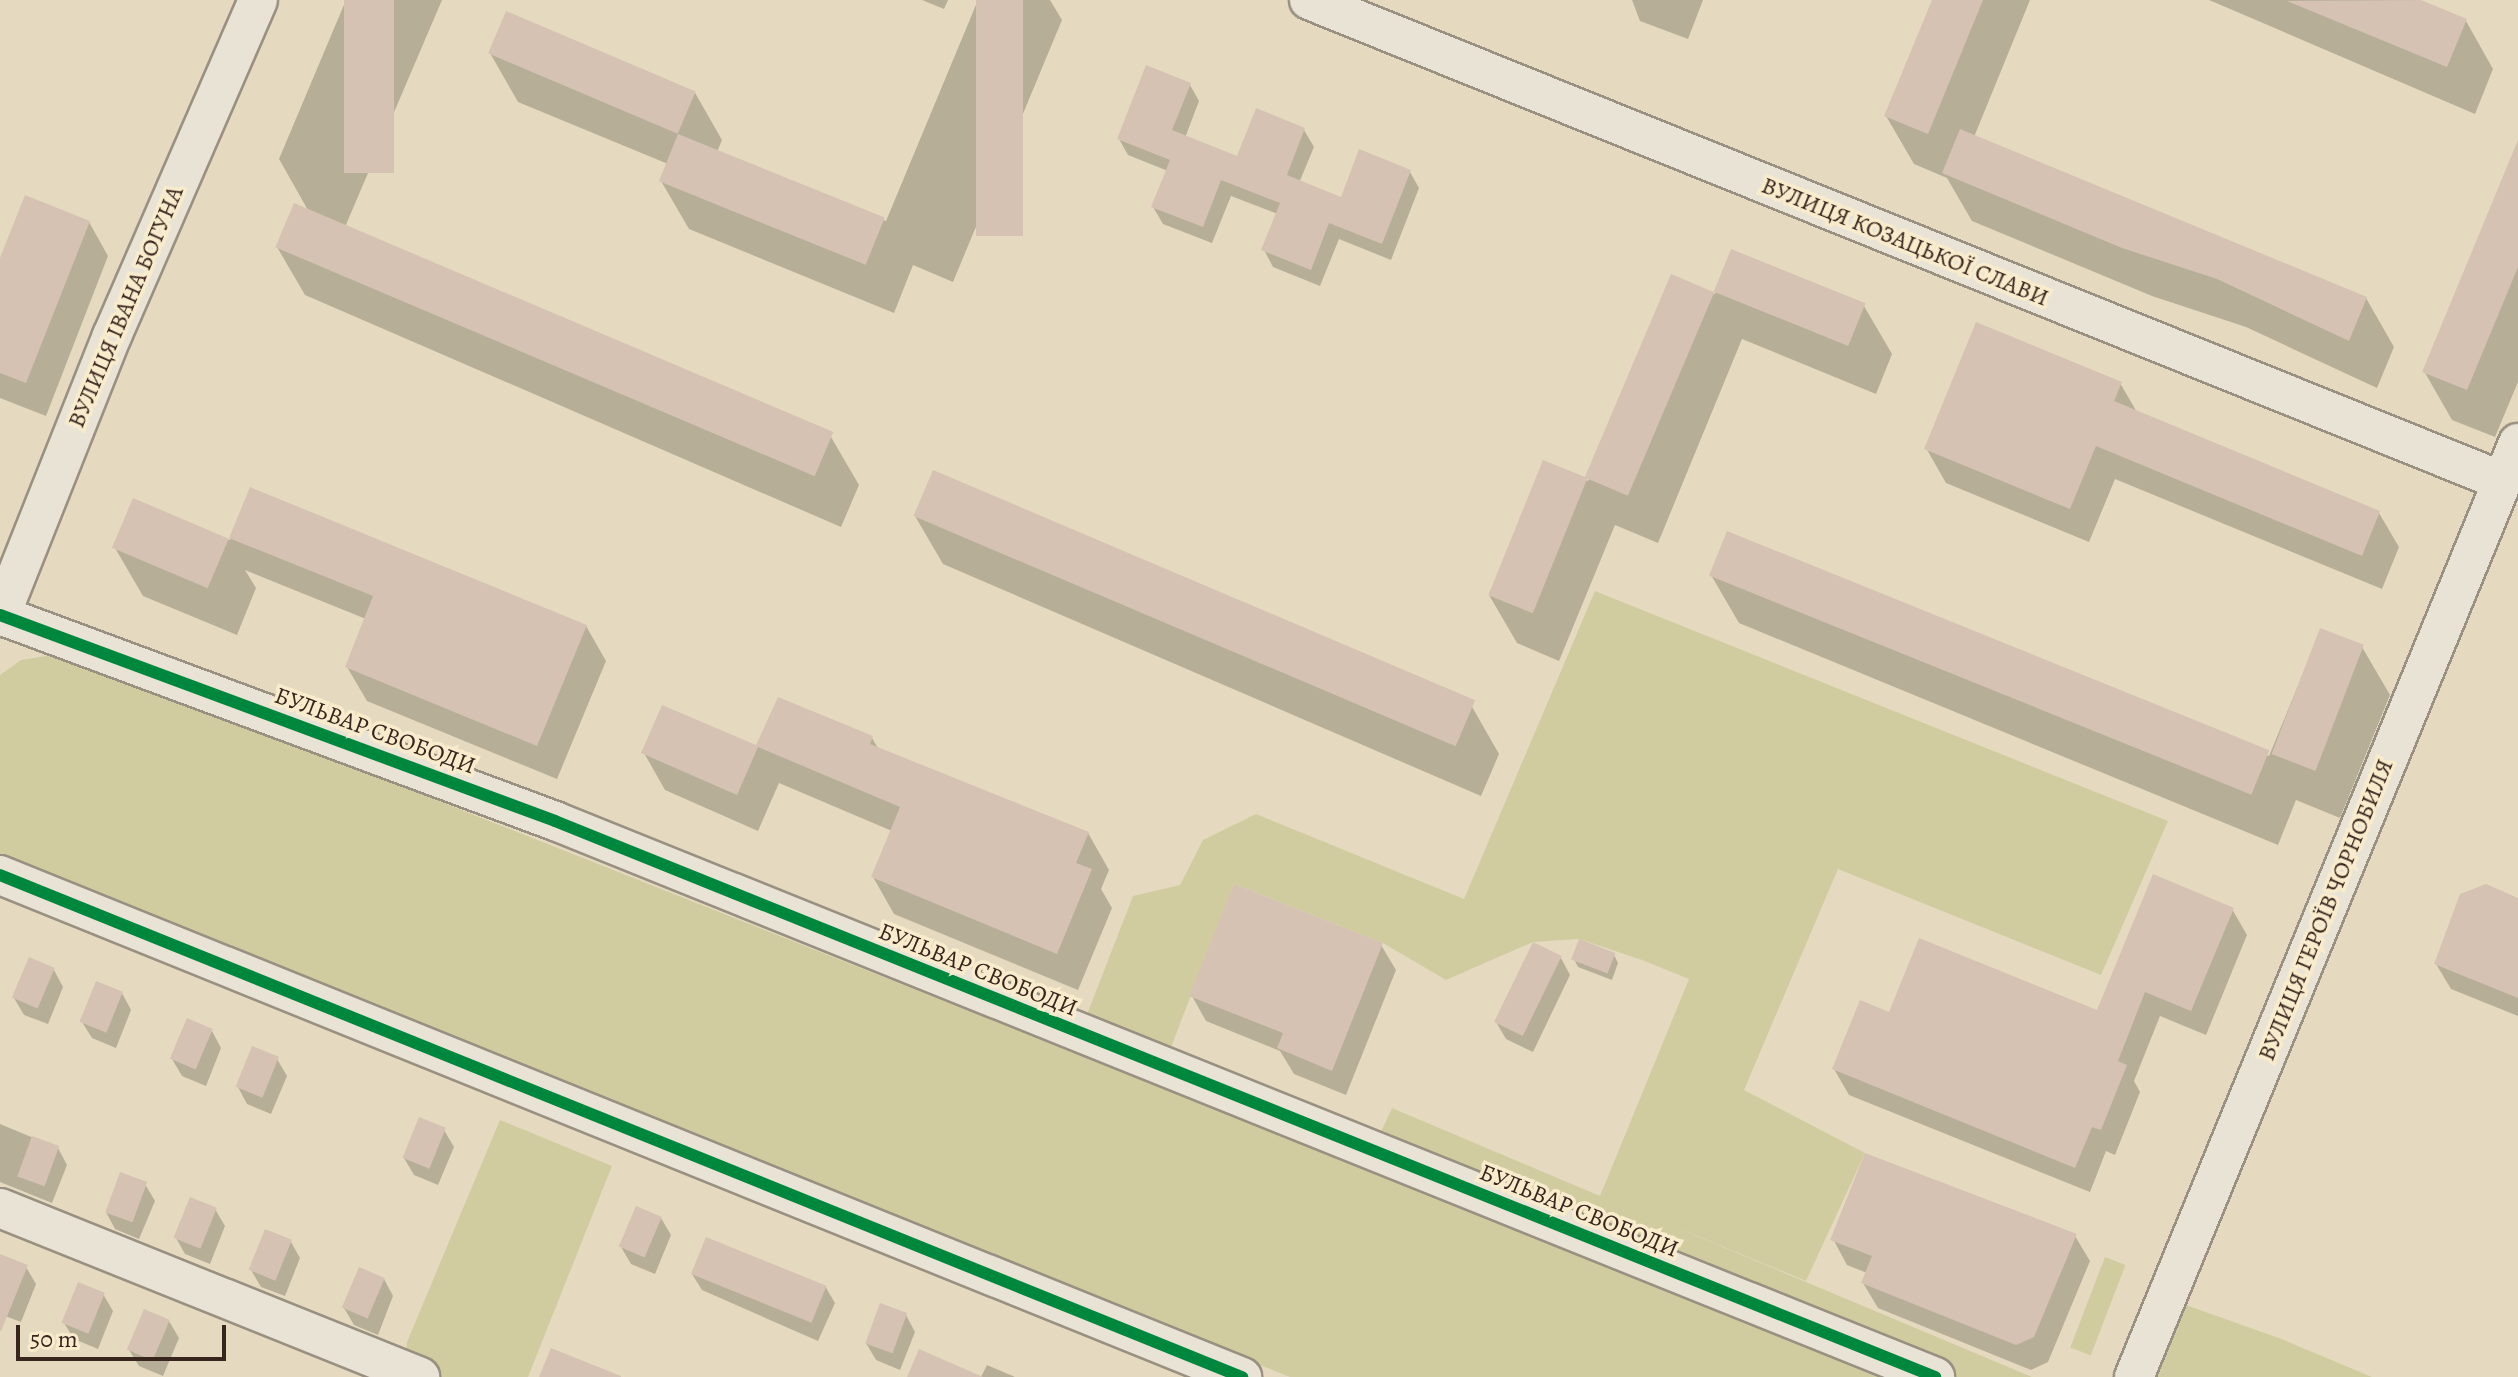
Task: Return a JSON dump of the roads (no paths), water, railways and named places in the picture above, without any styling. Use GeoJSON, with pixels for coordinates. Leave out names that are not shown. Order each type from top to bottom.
{"type":"FeatureCollection","features":[{"type":"Feature","properties":{"kind":"street","name":"ВУЛИЦЯ ІВАНА БОГУНА"},"geometry":{"type":"LineString","coordinates":[[0,616],[112,336],[258,0]]}},
{"type":"Feature","properties":{"kind":"street","name":"ВУЛИЦЯ КОЗАЦЬКОЇ СЛАВИ"},"geometry":{"type":"LineString","coordinates":[[1309,0],[2502,481]]}},
{"type":"Feature","properties":{"kind":"street","name":"ВУЛИЦЯ ГЕРОЇВ ЧОРНОБИЛЯ"},"geometry":{"type":"LineString","coordinates":[[2134,1377],[2518,443]]}},
{"type":"Feature","properties":{"kind":"street","name":"БУЛЬВАР СВОБОДИ"},"geometry":{"type":"LineString","coordinates":[[0,616],[555,821],[1935,1377]]}},
{"type":"Feature","properties":{"kind":"street"},"geometry":{"type":"LineString","coordinates":[[0,875],[1242,1377]]}},
{"type":"Feature","properties":{"kind":"street"},"geometry":{"type":"LineString","coordinates":[[0,1208],[420,1377]]}}]}
